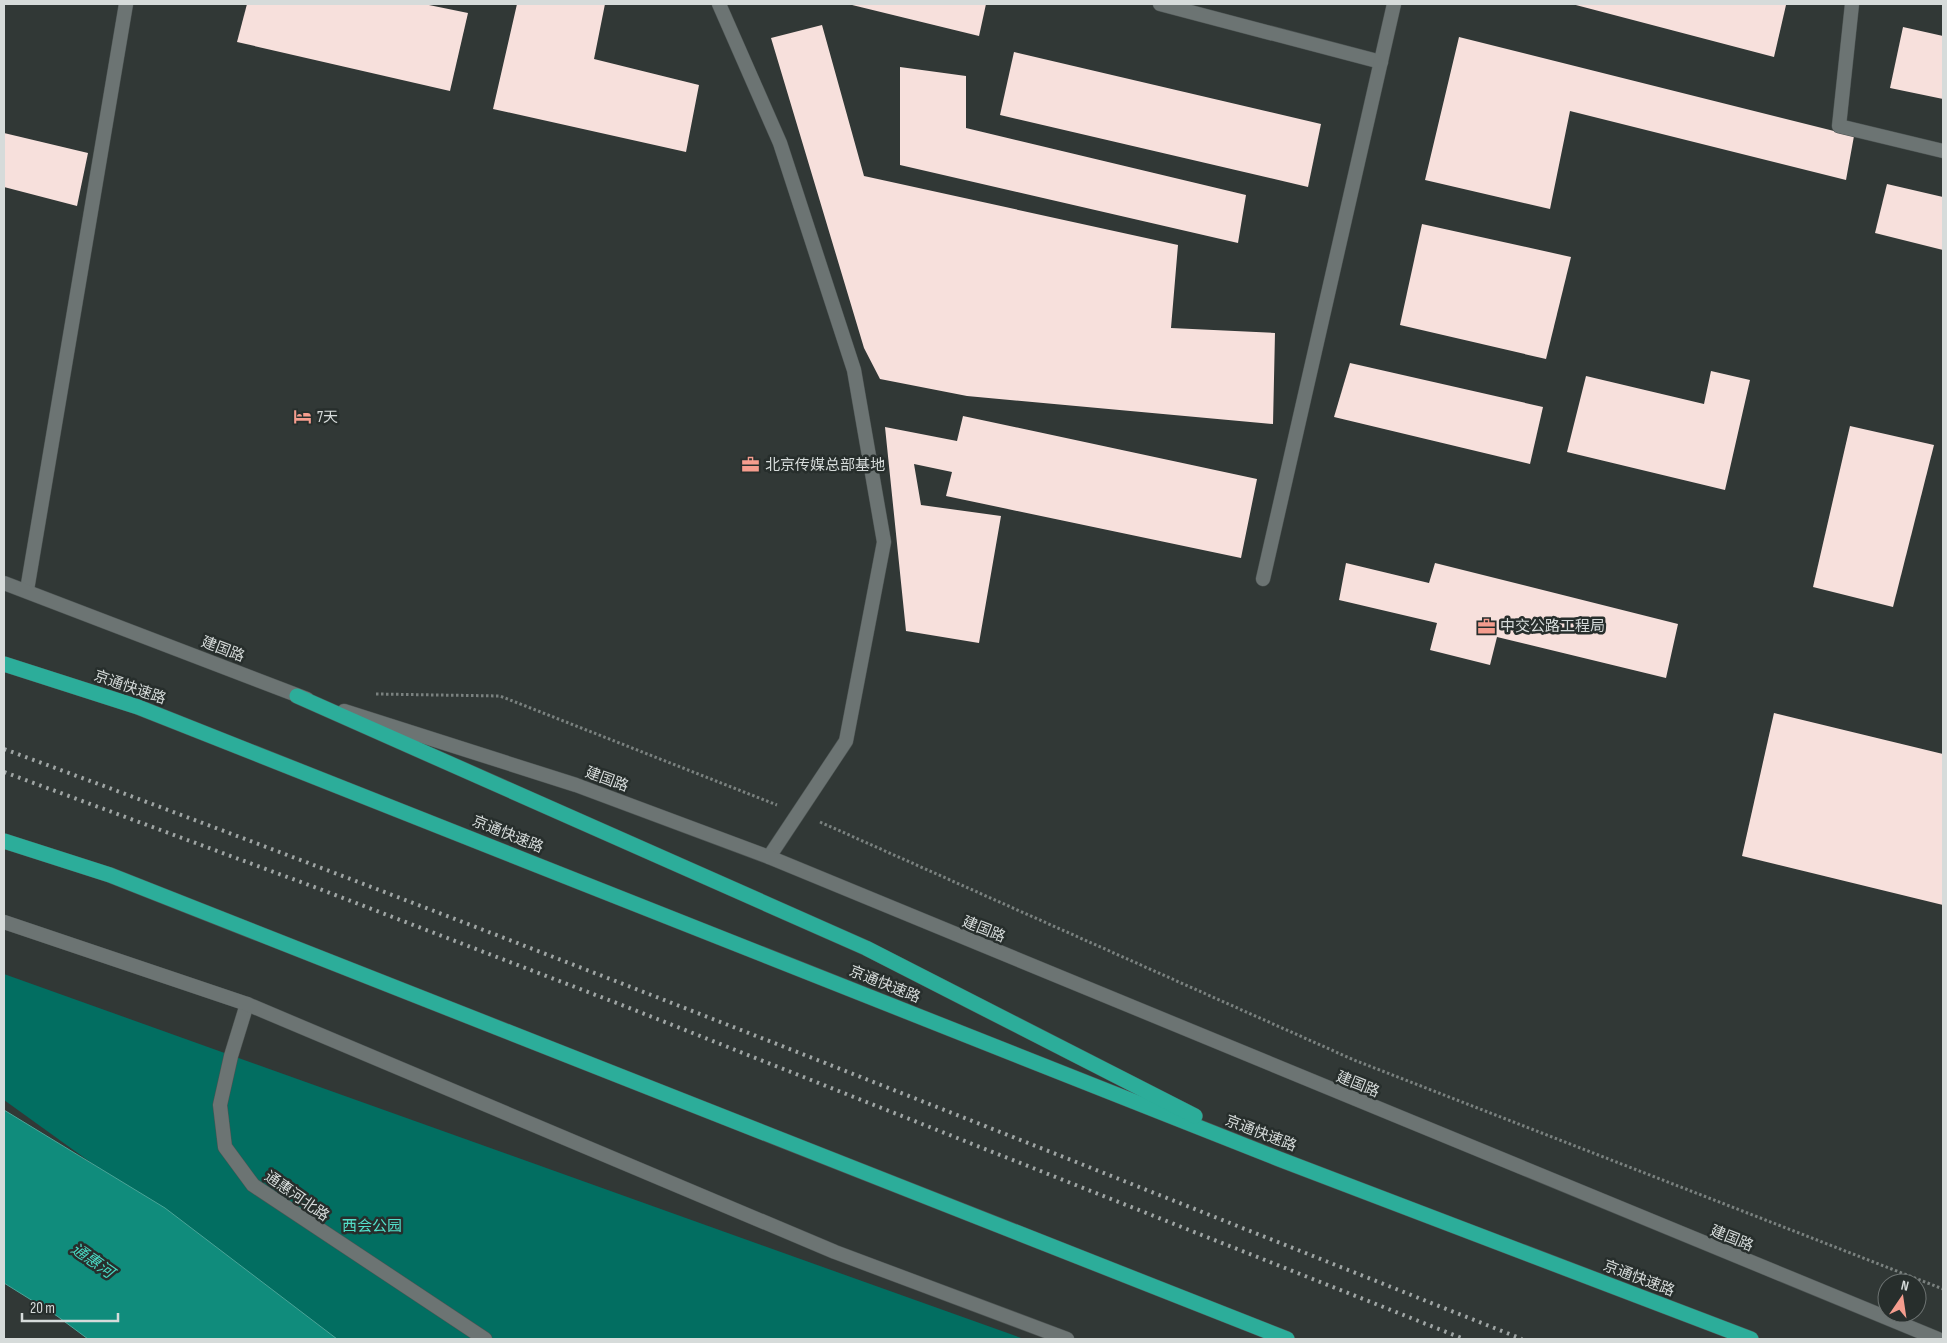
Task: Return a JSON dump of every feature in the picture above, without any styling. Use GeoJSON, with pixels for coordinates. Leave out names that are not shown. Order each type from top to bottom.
{"type":"FeatureCollection","features":[{"type":"Feature","properties":{"kind":"highway","name":"京通快速路"},"geometry":{"type":"LineString","coordinates":[[4,664],[138,707],[1279,1159],[1751,1339]]}},
{"type":"Feature","properties":{"kind":"highway"},"geometry":{"type":"LineString","coordinates":[[297,696],[866,948],[1279,1159]]}},
{"type":"Feature","properties":{"kind":"highway"},"geometry":{"type":"LineString","coordinates":[[4,841],[110,875],[1287,1339]]}},
{"type":"Feature","properties":{"kind":"main road"},"geometry":{"type":"LineString","coordinates":[[27,590],[126,4]]}},
{"type":"Feature","properties":{"kind":"main road"},"geometry":{"type":"LineString","coordinates":[[719,4],[780,143],[854,370],[884,542],[846,741],[769,857]]}},
{"type":"Feature","properties":{"kind":"main road"},"geometry":{"type":"LineString","coordinates":[[1160,4],[1381,62]]}},
{"type":"Feature","properties":{"kind":"main road"},"geometry":{"type":"LineString","coordinates":[[1263,579],[1394,4]]}},
{"type":"Feature","properties":{"kind":"main road"},"geometry":{"type":"LineString","coordinates":[[1852,4],[1839,126],[1943,151]]}},
{"type":"Feature","properties":{"kind":"main road","name":"建国路"},"geometry":{"type":"LineString","coordinates":[[4,583],[27,590],[297,696],[576,785],[769,857],[1938,1339]]}},
{"type":"Feature","properties":{"kind":"main road"},"geometry":{"type":"LineString","coordinates":[[4,922],[247,1004],[835,1252],[1067,1339]]}},
{"type":"Feature","properties":{"kind":"main road","name":"通惠河北路"},"geometry":{"type":"LineString","coordinates":[[247,1004],[231,1056],[220,1105],[226,1147],[247,1178],[253,1185],[304,1222],[484,1339]]}},
{"type":"Feature","properties":{"kind":"path"},"geometry":{"type":"LineString","coordinates":[[371,694],[500,696],[798,813],[1354,1060],[1943,1289]]}},
{"type":"Feature","properties":{"kind":"green space","name":"西会公园"},"geometry":{"type":"Polygon","coordinates":[[[4,974],[1024,1339],[336,1339],[4,1100],[4,974]]]}},
{"type":"Feature","properties":{"kind":"water","name":"通惠河"},"geometry":{"type":"Polygon","coordinates":[[[4,1110],[165,1208],[337,1339],[88,1339],[57,1316],[4,1283],[4,1110]]]}},
{"type":"Feature","properties":{"kind":"building"},"geometry":{"type":"Polygon","coordinates":[[[247,4],[424,4],[468,13],[450,91],[237,42],[247,4]]]}},
{"type":"Feature","properties":{"kind":"building"},"geometry":{"type":"Polygon","coordinates":[[[517,4],[605,4],[594,59],[699,85],[686,152],[493,109],[517,4]]]}},
{"type":"Feature","properties":{"kind":"building"},"geometry":{"type":"Polygon","coordinates":[[[848,4],[986,4],[979,36],[848,4]]]}},
{"type":"Feature","properties":{"kind":"building"},"geometry":{"type":"Polygon","coordinates":[[[1572,4],[1780,4],[1786,5],[1774,57],[1572,4]]]}},
{"type":"Feature","properties":{"kind":"building"},"geometry":{"type":"Polygon","coordinates":[[[822,25],[864,176],[1178,245],[1171,328],[1275,333],[1273,424],[967,396],[880,379],[864,348],[771,38],[822,25]]]}},
{"type":"Feature","properties":{"kind":"building"},"geometry":{"type":"Polygon","coordinates":[[[1903,27],[1943,36],[1943,99],[1890,88],[1903,27]]]}},
{"type":"Feature","properties":{"kind":"building"},"geometry":{"type":"Polygon","coordinates":[[[1459,37],[1854,136],[1846,180],[1570,111],[1550,209],[1425,180],[1459,37]]]}},
{"type":"Feature","properties":{"kind":"building"},"geometry":{"type":"Polygon","coordinates":[[[1014,52],[1321,124],[1308,187],[1000,115],[1014,52]]]}},
{"type":"Feature","properties":{"kind":"building"},"geometry":{"type":"Polygon","coordinates":[[[900,67],[966,76],[966,128],[1246,195],[1238,243],[900,165],[900,67]]]}},
{"type":"Feature","properties":{"kind":"building"},"geometry":{"type":"Polygon","coordinates":[[[4,133],[88,153],[77,206],[4,187],[4,133]]]}},
{"type":"Feature","properties":{"kind":"building"},"geometry":{"type":"Polygon","coordinates":[[[1887,184],[1943,197],[1943,250],[1875,233],[1887,184]]]}},
{"type":"Feature","properties":{"kind":"building"},"geometry":{"type":"Polygon","coordinates":[[[1422,224],[1571,257],[1546,359],[1400,325],[1422,224]]]}},
{"type":"Feature","properties":{"kind":"building"},"geometry":{"type":"Polygon","coordinates":[[[1350,363],[1543,407],[1530,464],[1334,417],[1350,363]]]}},
{"type":"Feature","properties":{"kind":"building"},"geometry":{"type":"Polygon","coordinates":[[[1711,371],[1750,380],[1725,490],[1567,452],[1586,376],[1704,404],[1711,371]]]}},
{"type":"Feature","properties":{"kind":"building"},"geometry":{"type":"Polygon","coordinates":[[[963,416],[1257,479],[1241,558],[946,496],[952,472],[914,464],[921,505],[1001,516],[979,643],[906,631],[885,427],[957,441],[963,416]]]}},
{"type":"Feature","properties":{"kind":"building"},"geometry":{"type":"Polygon","coordinates":[[[1850,426],[1934,445],[1893,607],[1813,587],[1850,426]]]}},
{"type":"Feature","properties":{"kind":"building"},"geometry":{"type":"Polygon","coordinates":[[[1346,563],[1429,583],[1435,563],[1678,624],[1666,678],[1497,637],[1490,665],[1430,650],[1437,623],[1339,600],[1346,563]]]}},
{"type":"Feature","properties":{"kind":"building"},"geometry":{"type":"Polygon","coordinates":[[[1774,713],[1943,754],[1943,905],[1742,856],[1774,713]]]}},
{"type":"Feature","properties":{"kind":"railway"},"geometry":{"type":"LineString","coordinates":[[4,749],[576,966],[1522,1339]]}},
{"type":"Feature","properties":{"kind":"railway"},"geometry":{"type":"LineString","coordinates":[[4,772],[317,888],[627,1007],[1464,1339]]}},
{"type":"Feature","properties":{"kind":"place","name":"7天"},"geometry":{"type":"Point","coordinates":[303,417]}},
{"type":"Feature","properties":{"kind":"place","name":"北京传媒总部基地"},"geometry":{"type":"Point","coordinates":[751,465]}},
{"type":"Feature","properties":{"kind":"place","name":"中交公路工程局"},"geometry":{"type":"Point","coordinates":[1486,626]}}]}
